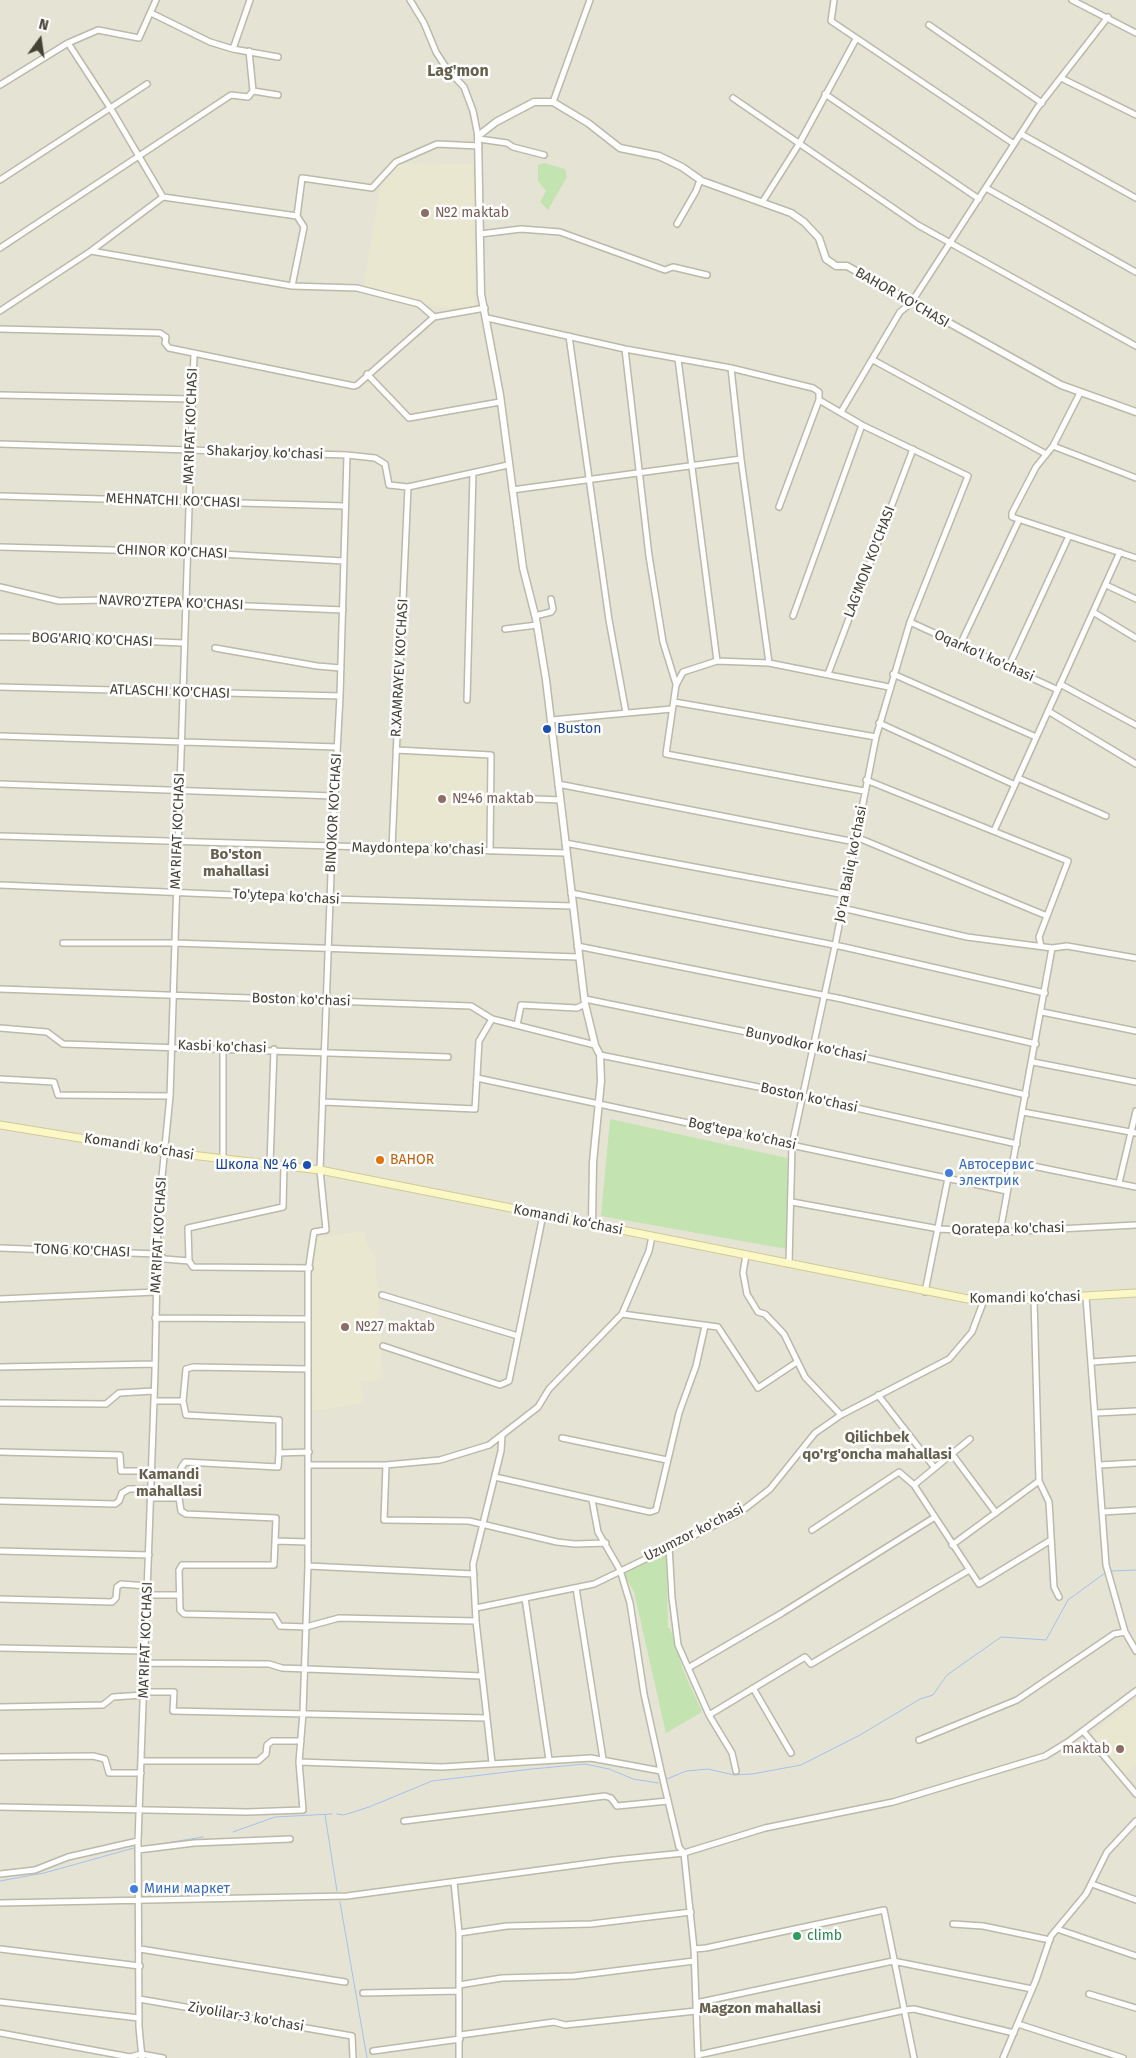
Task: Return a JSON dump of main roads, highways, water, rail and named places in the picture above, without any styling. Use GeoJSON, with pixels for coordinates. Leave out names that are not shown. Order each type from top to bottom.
{"type":"FeatureCollection","features":[{"type":"Feature","properties":{"kind":"main road","name":"Komandi ko‘chasi"},"geometry":{"type":"LineString","coordinates":[[0,1125],[165,1152],[320,1170],[926,1292],[984,1300],[1034,1300],[1136,1293]]}},
{"type":"Feature","properties":{"kind":"waterway"},"geometry":{"type":"LineString","coordinates":[[1112,1571],[1136,1570]]}},
{"type":"Feature","properties":{"kind":"waterway"},"geometry":{"type":"LineString","coordinates":[[667,1779],[686,1771],[708,1769],[734,1775],[752,1774],[801,1765],[860,1735],[920,1699],[933,1695],[947,1675],[1001,1637],[1046,1640],[1068,1600],[1105,1573]]}},
{"type":"Feature","properties":{"kind":"waterway"},"geometry":{"type":"LineString","coordinates":[[337,1814],[344,1815],[369,1807],[432,1781],[532,1769],[585,1764],[609,1769],[633,1779],[658,1783]]}},
{"type":"Feature","properties":{"kind":"waterway"},"geometry":{"type":"LineString","coordinates":[[233,1832],[275,1817],[332,1814]]}},
{"type":"Feature","properties":{"kind":"waterway"},"geometry":{"type":"LineString","coordinates":[[325,1815],[337,1891]]}},
{"type":"Feature","properties":{"kind":"waterway"},"geometry":{"type":"LineString","coordinates":[[142,1847],[203,1837]]}},
{"type":"Feature","properties":{"kind":"waterway"},"geometry":{"type":"LineString","coordinates":[[0,1881],[44,1873],[134,1848]]}},
{"type":"Feature","properties":{"kind":"waterway"},"geometry":{"type":"LineString","coordinates":[[340,1902],[367,2058]]}},
{"type":"Feature","properties":{"kind":"place","name":"№2 maktab"},"geometry":{"type":"Point","coordinates":[425,213]}},
{"type":"Feature","properties":{"kind":"place","name":"Buston"},"geometry":{"type":"Point","coordinates":[547,729]}},
{"type":"Feature","properties":{"kind":"place","name":"№46 maktab"},"geometry":{"type":"Point","coordinates":[442,799]}},
{"type":"Feature","properties":{"kind":"place","name":"BAHOR"},"geometry":{"type":"Point","coordinates":[380,1160]}},
{"type":"Feature","properties":{"kind":"place","name":"Школа № 46"},"geometry":{"type":"Point","coordinates":[307,1165]}},
{"type":"Feature","properties":{"kind":"place","name":"Автосервис электрик"},"geometry":{"type":"Point","coordinates":[949,1173]}},
{"type":"Feature","properties":{"kind":"place","name":"№27 maktab"},"geometry":{"type":"Point","coordinates":[345,1327]}},
{"type":"Feature","properties":{"kind":"place","name":"maktab"},"geometry":{"type":"Point","coordinates":[1120,1749]}},
{"type":"Feature","properties":{"kind":"place","name":"Мини маркет"},"geometry":{"type":"Point","coordinates":[134,1889]}},
{"type":"Feature","properties":{"kind":"place","name":"climb"},"geometry":{"type":"Point","coordinates":[797,1936]}},
{"type":"Feature","properties":{"kind":"district","name":"Lag'mon"},"geometry":{"type":"Point","coordinates":[458,72]}},
{"type":"Feature","properties":{"kind":"district","name":"Bo'ston mahallasi"},"geometry":{"type":"Point","coordinates":[236,864]}},
{"type":"Feature","properties":{"kind":"district","name":"Qilichbek qo'rg'oncha mahallasi"},"geometry":{"type":"Point","coordinates":[877,1446]}},
{"type":"Feature","properties":{"kind":"district","name":"Kamandi mahallasi"},"geometry":{"type":"Point","coordinates":[169,1484]}},
{"type":"Feature","properties":{"kind":"district","name":"Magzon mahallasi"},"geometry":{"type":"Point","coordinates":[760,2009]}}]}
